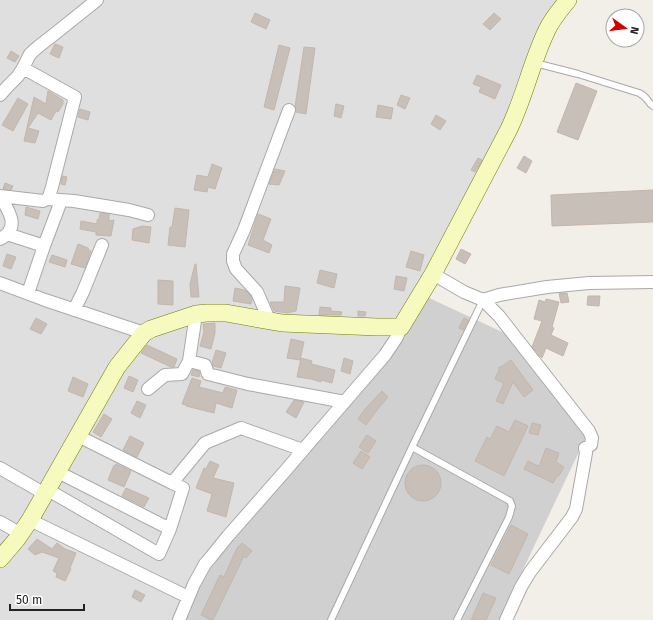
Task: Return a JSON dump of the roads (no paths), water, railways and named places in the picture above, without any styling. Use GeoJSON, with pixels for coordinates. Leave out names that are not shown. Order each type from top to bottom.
{"type":"FeatureCollection","features":[{"type":"Feature","properties":{"kind":"street"},"geometry":{"type":"LineString","coordinates":[[0,95],[18,76],[30,54],[97,0]]}},
{"type":"Feature","properties":{"kind":"street"},"geometry":{"type":"LineString","coordinates":[[178,620],[194,584],[208,560],[385,355],[397,337],[401,327],[433,274],[515,118],[533,63],[547,29],[568,0]]}},
{"type":"Feature","properties":{"kind":"street"},"geometry":{"type":"LineString","coordinates":[[23,68],[75,97],[52,187],[47,200]]}},
{"type":"Feature","properties":{"kind":"street"},"geometry":{"type":"LineString","coordinates":[[270,322],[257,292],[236,269],[233,261],[233,254],[244,230],[289,110]]}},
{"type":"Feature","properties":{"kind":"street"},"geometry":{"type":"LineString","coordinates":[[0,196],[43,201],[74,201],[129,210],[148,215]]}},
{"type":"Feature","properties":{"kind":"street"},"geometry":{"type":"LineString","coordinates":[[0,196],[9,211],[12,222],[11,229],[4,237],[44,246]]}},
{"type":"Feature","properties":{"kind":"street"},"geometry":{"type":"LineString","coordinates":[[28,293],[61,201]]}},
{"type":"Feature","properties":{"kind":"street"},"geometry":{"type":"LineString","coordinates":[[74,310],[102,246]]}},
{"type":"Feature","properties":{"kind":"street"},"geometry":{"type":"LineString","coordinates":[[433,274],[464,292],[483,300],[499,316],[589,431],[592,438],[591,445],[585,448],[586,453],[576,509],[572,517],[530,572],[521,587],[506,620]]}},
{"type":"Feature","properties":{"kind":"street"},"geometry":{"type":"LineString","coordinates":[[483,300],[499,295],[547,287],[653,282]]}},
{"type":"Feature","properties":{"kind":"street"},"geometry":{"type":"LineString","coordinates":[[0,283],[74,310],[144,333]]}},
{"type":"Feature","properties":{"kind":"street"},"geometry":{"type":"LineString","coordinates":[[0,559],[26,527],[117,367],[144,333],[151,329],[196,314],[207,313],[226,313],[282,324],[401,327]]}},
{"type":"Feature","properties":{"kind":"street"},"geometry":{"type":"LineString","coordinates":[[148,389],[165,376],[182,374],[189,361],[196,314]]}},
{"type":"Feature","properties":{"kind":"street"},"geometry":{"type":"LineString","coordinates":[[189,361],[205,365],[208,374],[248,384],[345,402]]}},
{"type":"Feature","properties":{"kind":"street"},"geometry":{"type":"LineString","coordinates":[[172,483],[205,443],[241,428],[303,450]]}},
{"type":"Feature","properties":{"kind":"street"},"geometry":{"type":"LineString","coordinates":[[0,468],[47,492],[158,554],[170,529],[183,488],[78,436]]}},
{"type":"Feature","properties":{"kind":"street"},"geometry":{"type":"LineString","coordinates":[[58,472],[170,529]]}},
{"type":"Feature","properties":{"kind":"street"},"geometry":{"type":"LineString","coordinates":[[0,522],[26,527],[188,597]]}},
{"type":"Feature","properties":{"kind":"lane"},"geometry":{"type":"LineString","coordinates":[[533,63],[578,74],[640,93],[646,96],[649,103],[653,106]]}},
{"type":"Feature","properties":{"kind":"lane"},"geometry":{"type":"LineString","coordinates":[[331,620],[483,300]]}},
{"type":"Feature","properties":{"kind":"lane"},"geometry":{"type":"LineString","coordinates":[[412,447],[510,501],[512,506],[509,517],[457,620]]}}]}
